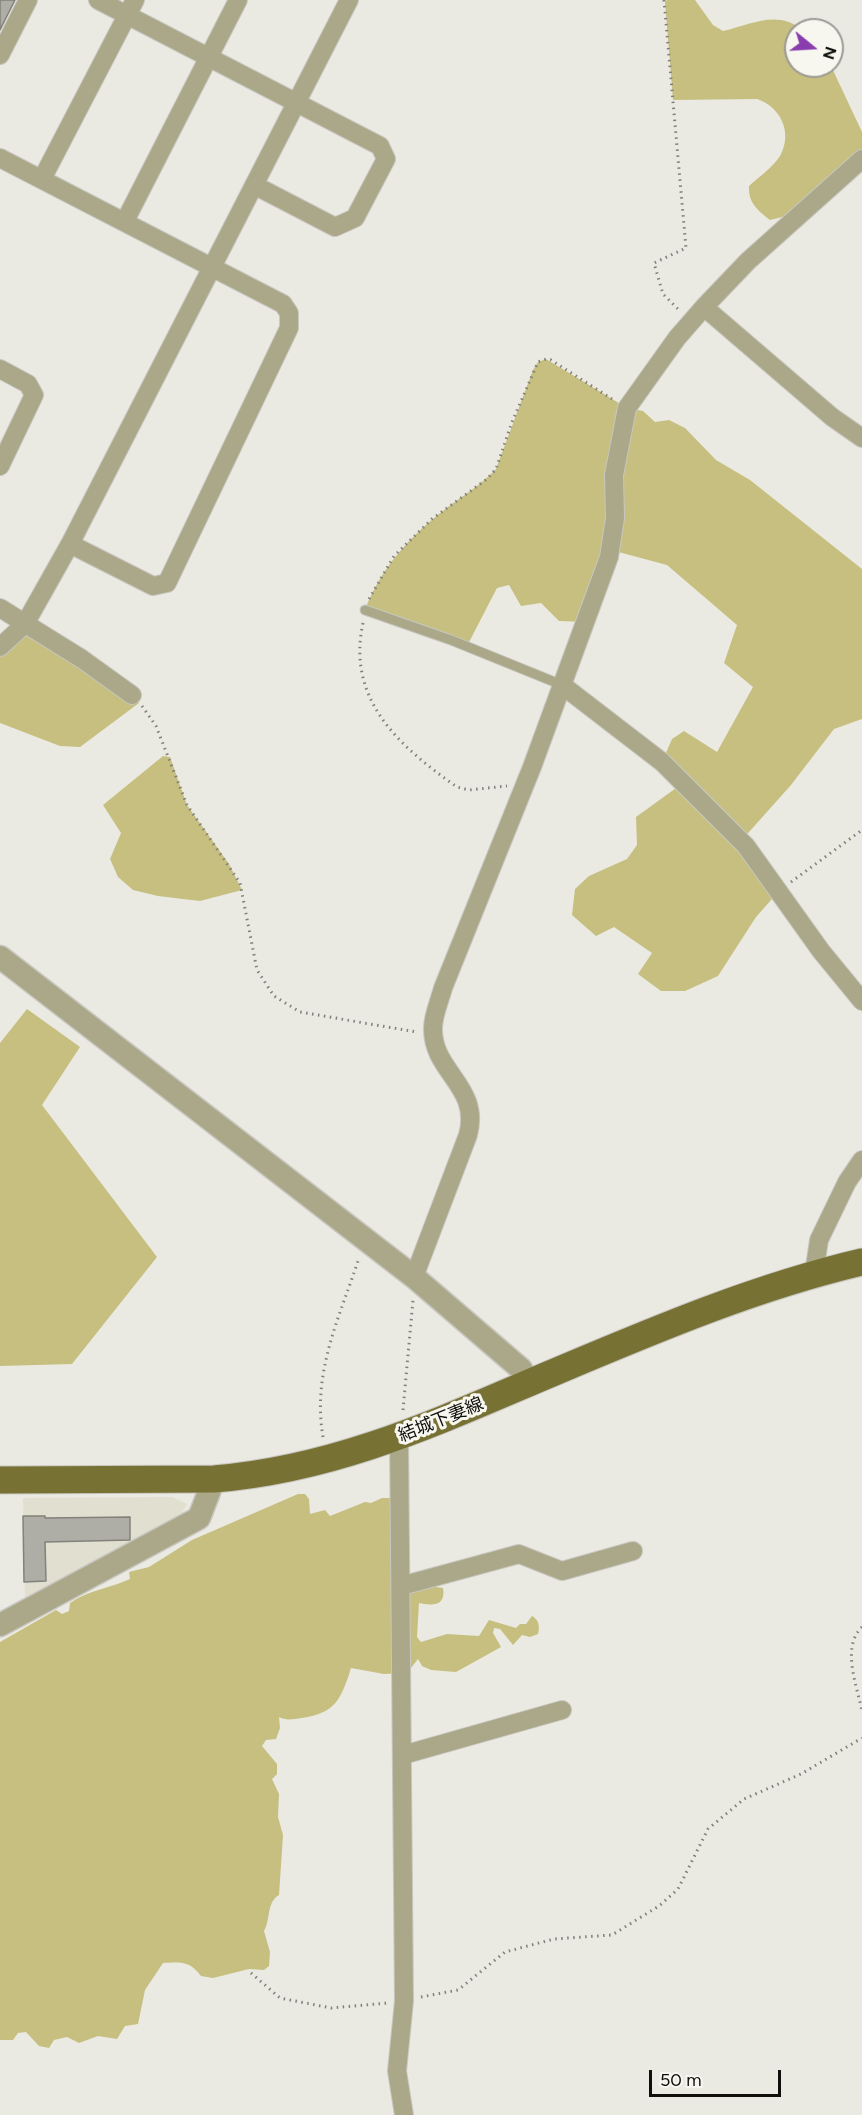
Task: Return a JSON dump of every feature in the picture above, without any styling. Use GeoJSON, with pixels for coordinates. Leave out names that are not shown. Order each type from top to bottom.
{"type":"FeatureCollection","features":[{"type":"Feature","properties":{"kind":"main road","name":"結城下妻線"},"geometry":{"type":"LineString","coordinates":[[0,1480],[214,1479],[278,1472],[326,1461],[399,1437],[705,1311],[814,1273],[862,1262]]}},
{"type":"Feature","properties":{"kind":"street"},"geometry":{"type":"LineString","coordinates":[[0,55],[28,0]]}},
{"type":"Feature","properties":{"kind":"street"},"geometry":{"type":"LineString","coordinates":[[98,0],[131,8],[208,58],[296,100],[380,146],[386,159],[356,218],[335,227],[254,185]]}},
{"type":"Feature","properties":{"kind":"street"},"geometry":{"type":"LineString","coordinates":[[125,221],[238,0]]}},
{"type":"Feature","properties":{"kind":"street"},"geometry":{"type":"LineString","coordinates":[[0,647],[25,624],[70,544],[349,0]]}},
{"type":"Feature","properties":{"kind":"street"},"geometry":{"type":"LineString","coordinates":[[42,179],[131,8]]}},
{"type":"Feature","properties":{"kind":"street"},"geometry":{"type":"LineString","coordinates":[[0,158],[283,304],[289,313],[289,328],[167,583],[153,586],[70,544]]}},
{"type":"Feature","properties":{"kind":"street"},"geometry":{"type":"LineString","coordinates":[[414,1277],[468,1135],[472,1115],[470,1104],[437,1050],[434,1019],[443,988],[526,782],[609,557],[615,518],[614,475],[627,408],[704,307],[748,261],[862,159]]}},
{"type":"Feature","properties":{"kind":"street"},"geometry":{"type":"LineString","coordinates":[[704,307],[832,417],[862,438]]}},
{"type":"Feature","properties":{"kind":"street"},"geometry":{"type":"LineString","coordinates":[[0,369],[28,384],[34,395],[0,466]]}},
{"type":"Feature","properties":{"kind":"street"},"geometry":{"type":"LineString","coordinates":[[0,608],[82,659],[132,695]]}},
{"type":"Feature","properties":{"kind":"street"},"geometry":{"type":"LineString","coordinates":[[562,685],[662,762],[746,846],[821,951],[862,1001]]}},
{"type":"Feature","properties":{"kind":"street"},"geometry":{"type":"LineString","coordinates":[[0,957],[414,1277],[521,1369],[528,1384]]}},
{"type":"Feature","properties":{"kind":"street"},"geometry":{"type":"LineString","coordinates":[[814,1273],[819,1240],[847,1182],[862,1160]]}},
{"type":"Feature","properties":{"kind":"street"},"geometry":{"type":"LineString","coordinates":[[399,1437],[405,2001],[397,2071],[404,2115]]}},
{"type":"Feature","properties":{"kind":"street"},"geometry":{"type":"LineString","coordinates":[[0,1625],[199,1518],[214,1479]]}},
{"type":"Feature","properties":{"kind":"street"},"geometry":{"type":"LineString","coordinates":[[401,1586],[519,1554],[562,1571],[633,1551]]}},
{"type":"Feature","properties":{"kind":"street"},"geometry":{"type":"LineString","coordinates":[[403,1755],[562,1710]]}},
{"type":"Feature","properties":{"kind":"lane"},"geometry":{"type":"LineString","coordinates":[[365,610],[451,639],[562,685]]}},
{"type":"Feature","properties":{"kind":"path"},"geometry":{"type":"LineString","coordinates":[[664,0],[686,248],[654,263],[663,294],[691,322]]}},
{"type":"Feature","properties":{"kind":"path"},"geometry":{"type":"LineString","coordinates":[[526,782],[490,789],[457,787],[387,729],[377,715],[361,672],[359,653],[365,610],[372,593],[394,556],[432,519],[487,479],[496,469],[512,422],[538,362],[546,358],[551,360],[627,408]]}},
{"type":"Feature","properties":{"kind":"path"},"geometry":{"type":"LineString","coordinates":[[132,695],[156,726],[187,805],[240,883],[257,970],[274,996],[300,1012],[434,1037]]}},
{"type":"Feature","properties":{"kind":"path"},"geometry":{"type":"LineString","coordinates":[[779,891],[862,830]]}},
{"type":"Feature","properties":{"kind":"path"},"geometry":{"type":"LineString","coordinates":[[326,1461],[318,1409],[322,1370],[365,1239]]}},
{"type":"Feature","properties":{"kind":"path"},"geometry":{"type":"LineString","coordinates":[[399,1437],[410,1351],[414,1277]]}},
{"type":"Feature","properties":{"kind":"path"},"geometry":{"type":"LineString","coordinates":[[862,1627],[855,1633],[850,1650],[862,1711]]}},
{"type":"Feature","properties":{"kind":"path"},"geometry":{"type":"LineString","coordinates":[[251,1973],[280,1998],[331,2008],[405,2001],[458,1990],[505,1952],[554,1939],[612,1935],[659,1906],[678,1888],[708,1829],[744,1798],[801,1774],[862,1738]]}},
{"type":"Feature","properties":{"kind":"shaded area"},"geometry":{"type":"Polygon","coordinates":[[[667,0],[695,0],[713,25],[723,31],[764,20],[784,20],[784,78],[837,78],[862,132],[862,159],[803,212],[770,220],[757,209],[752,201],[749,186],[780,156],[785,139],[782,122],[773,108],[757,99],[673,100],[665,2],[667,0]]]}},
{"type":"Feature","properties":{"kind":"shaded area"},"geometry":{"type":"Polygon","coordinates":[[[546,359],[627,408],[643,411],[655,422],[669,420],[685,428],[716,460],[750,480],[862,569],[862,719],[834,729],[791,785],[741,841],[779,891],[756,917],[718,976],[685,991],[661,991],[638,974],[652,953],[614,927],[596,936],[572,915],[575,889],[589,876],[627,859],[637,845],[636,817],[683,783],[662,762],[672,739],[684,731],[717,752],[753,687],[724,663],[737,625],[667,565],[611,550],[585,622],[559,621],[541,603],[521,606],[509,585],[497,588],[467,646],[365,610],[389,566],[410,541],[434,518],[496,469],[533,370],[538,362],[546,359]]]}},
{"type":"Feature","properties":{"kind":"shaded area"},"geometry":{"type":"Polygon","coordinates":[[[27,629],[132,695],[139,703],[80,747],[60,746],[0,723],[0,655],[27,629]]]}},
{"type":"Feature","properties":{"kind":"shaded area"},"geometry":{"type":"Polygon","coordinates":[[[163,756],[170,757],[187,805],[229,864],[242,890],[200,901],[158,896],[133,890],[118,877],[110,859],[121,833],[103,805],[163,756]]]}},
{"type":"Feature","properties":{"kind":"shaded area"},"geometry":{"type":"Polygon","coordinates":[[[27,1009],[80,1047],[42,1105],[157,1257],[72,1364],[0,1366],[0,1043],[27,1009]]]}},
{"type":"Feature","properties":{"kind":"shaded area"},"geometry":{"type":"Polygon","coordinates":[[[298,1494],[305,1494],[309,1499],[310,1514],[325,1510],[330,1516],[365,1502],[371,1503],[382,1498],[391,1498],[406,1574],[428,1586],[443,1588],[442,1598],[437,1603],[419,1603],[417,1637],[421,1642],[447,1634],[479,1636],[489,1620],[516,1628],[520,1624],[526,1624],[532,1616],[538,1624],[538,1634],[530,1637],[522,1635],[513,1645],[500,1629],[494,1628],[493,1633],[501,1647],[456,1672],[431,1670],[422,1666],[418,1659],[407,1673],[384,1674],[351,1668],[340,1697],[322,1713],[302,1718],[279,1717],[280,1728],[276,1739],[266,1740],[262,1746],[277,1764],[277,1774],[272,1779],[279,1794],[278,1817],[283,1835],[279,1895],[272,1902],[264,1931],[270,1952],[269,1966],[264,1970],[249,1969],[213,1978],[201,1976],[185,1963],[163,1963],[145,1990],[138,2024],[125,2026],[117,2039],[98,2036],[79,2043],[67,2037],[54,2040],[49,2048],[39,2046],[26,2032],[18,2033],[13,2040],[0,2040],[0,1642],[56,1610],[62,1614],[69,1611],[70,1603],[77,1599],[130,1579],[129,1572],[149,1567],[192,1540],[298,1494]]]}},
{"type":"Feature","properties":{"kind":"shaded area"},"geometry":{"type":"Polygon","coordinates":[[[172,1497],[187,1504],[177,1523],[25,1597],[23,1498],[172,1497]]]}},
{"type":"Feature","properties":{"kind":"building"},"geometry":{"type":"Polygon","coordinates":[[[0,0],[15,0],[0,30],[0,0]]]}},
{"type":"Feature","properties":{"kind":"building"},"geometry":{"type":"Polygon","coordinates":[[[23,1516],[130,1517],[130,1540],[45,1542],[46,1581],[24,1582],[23,1516]]]}}]}
